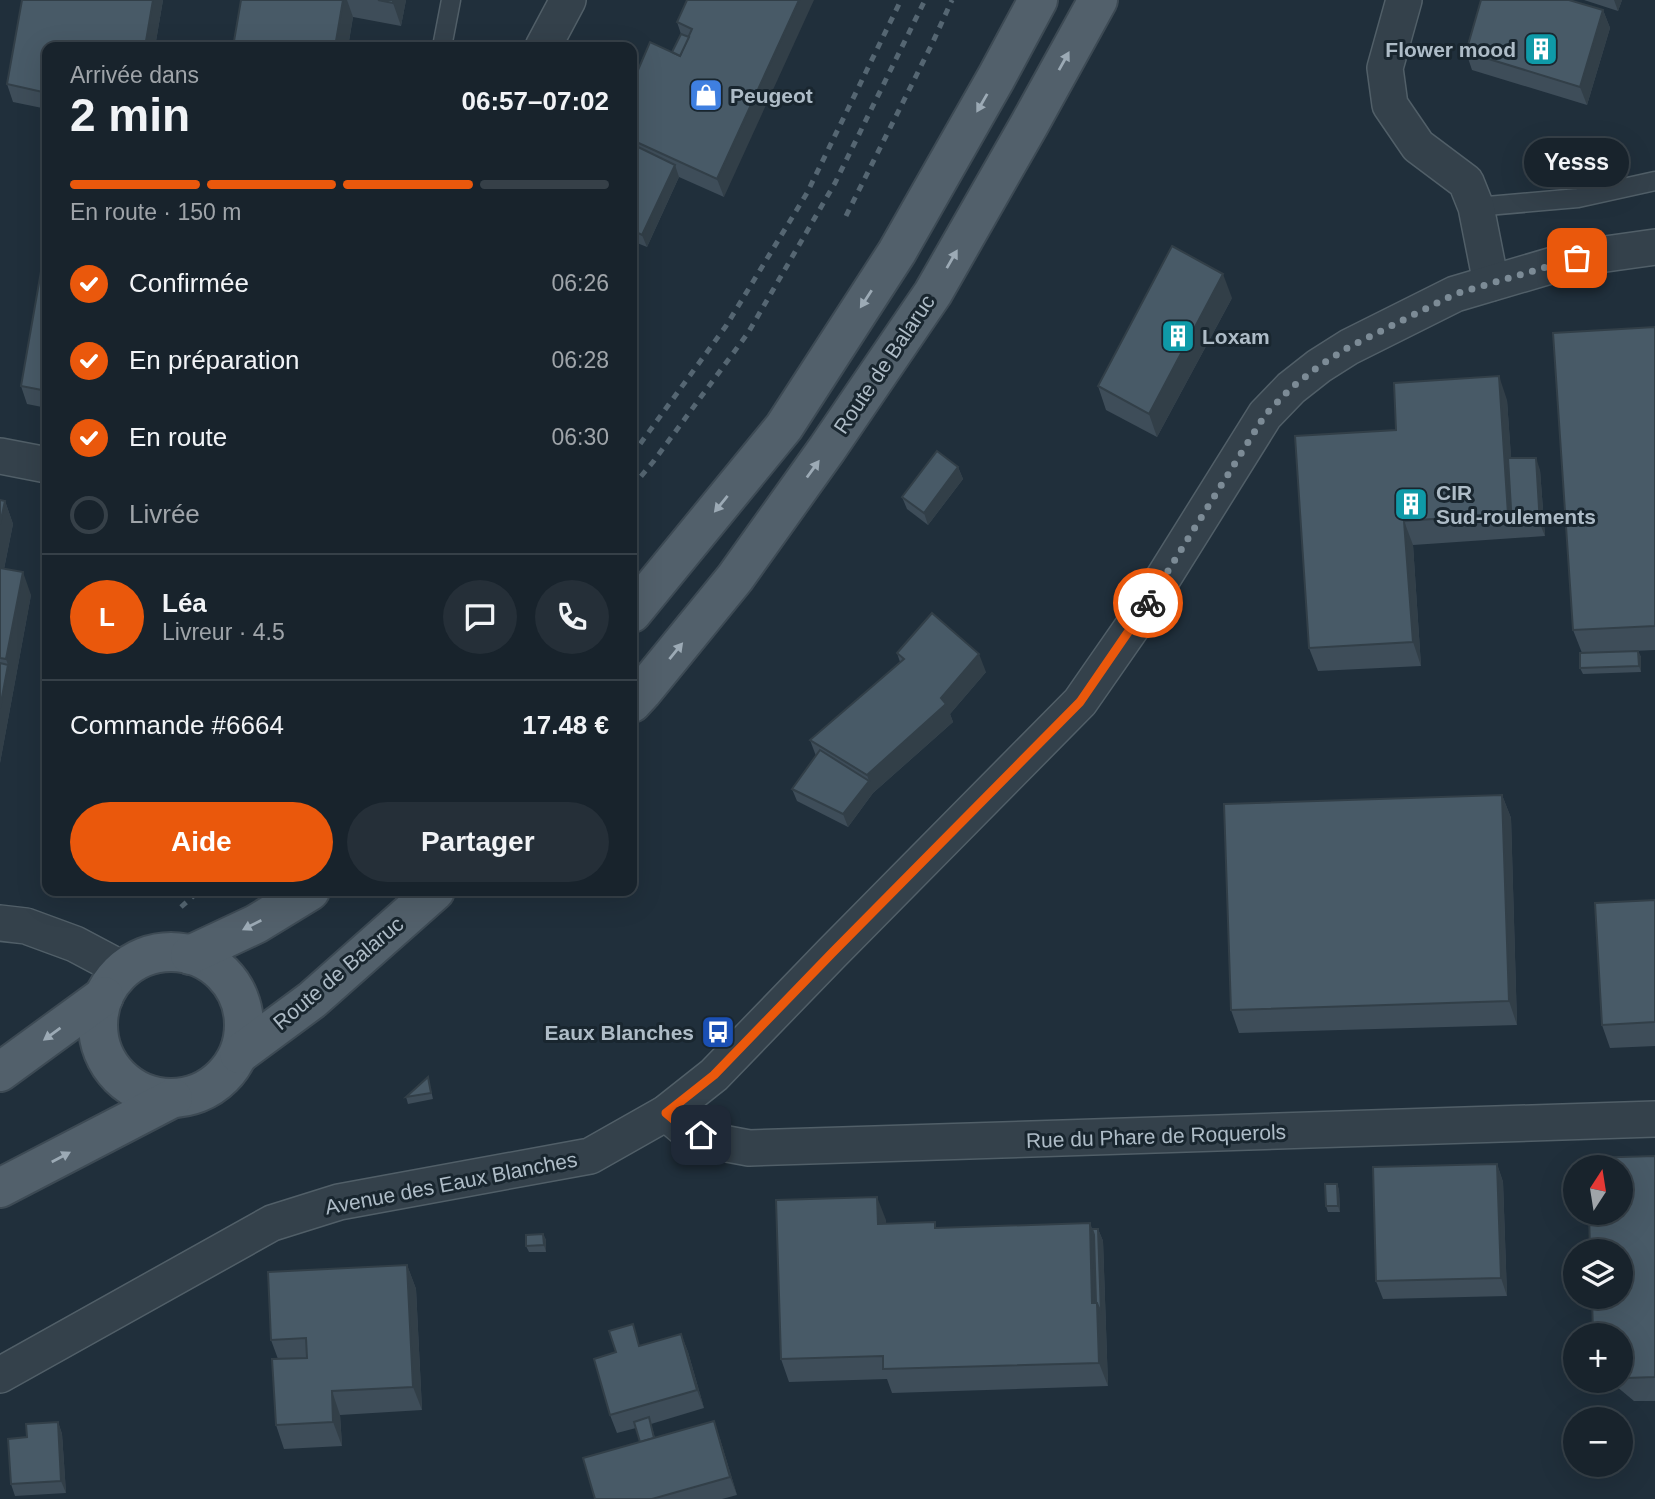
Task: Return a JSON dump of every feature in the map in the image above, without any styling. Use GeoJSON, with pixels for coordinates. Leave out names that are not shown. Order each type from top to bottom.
{"type":"FeatureCollection","features":[{"type":"Feature","properties":{"kind":"main road"},"geometry":{"type":"LineString","coordinates":[[637,607],[784,427],[897,252],[1038,0]]}},
{"type":"Feature","properties":{"kind":"main road","name":"Route de Balaruc"},"geometry":{"type":"LineString","coordinates":[[637,698],[735,578],[933,293],[1098,0]]}},
{"type":"Feature","properties":{"kind":"main road"},"geometry":{"type":"LineString","coordinates":[[190,954],[256,924],[302,896]]}},
{"type":"Feature","properties":{"kind":"main road","name":"Route de Balaruc"},"geometry":{"type":"LineString","coordinates":[[239,1054],[312,1000],[429,896]]}},
{"type":"Feature","properties":{"kind":"main road"},"geometry":{"type":"LineString","coordinates":[[0,1072],[114,983],[130,964],[149,955],[169,952],[190,954],[209,962],[226,976],[238,993],[244,1013],[245,1034],[239,1054],[228,1072],[213,1086],[194,1095],[173,1098],[152,1096],[133,1087],[117,1074],[105,1057],[99,1037],[99,1016],[114,983]]}},
{"type":"Feature","properties":{"kind":"main road"},"geometry":{"type":"LineString","coordinates":[[0,1188],[173,1098]]}},
{"type":"Feature","properties":{"kind":"street"},"geometry":{"type":"LineString","coordinates":[[546,42],[568,0]]}},
{"type":"Feature","properties":{"kind":"street"},"geometry":{"type":"LineString","coordinates":[[1404,0],[1384,68],[1390,105],[1418,146],[1466,181],[1476,207],[1492,283]]}},
{"type":"Feature","properties":{"kind":"street","name":"Avenue des Eaux Blanches"},"geometry":{"type":"LineString","coordinates":[[0,1374],[272,1223],[339,1202],[590,1156],[666,1113],[714,1075],[1080,702],[1137,620],[1265,415],[1291,388],[1319,366],[1374,333],[1455,294],[1577,258],[1655,247]]}},
{"type":"Feature","properties":{"kind":"street"},"geometry":{"type":"LineString","coordinates":[[0,456],[42,464]]}},
{"type":"Feature","properties":{"kind":"street"},"geometry":{"type":"LineString","coordinates":[[0,923],[26,926],[75,944],[114,983]]}},
{"type":"Feature","properties":{"kind":"street","name":"Rue du Phare de Roquerols"},"geometry":{"type":"LineString","coordinates":[[666,1113],[685,1129],[717,1142],[749,1148],[1655,1119]]}},
{"type":"Feature","properties":{"kind":"lane"},"geometry":{"type":"LineString","coordinates":[[443,42],[451,0]]}},
{"type":"Feature","properties":{"kind":"lane"},"geometry":{"type":"LineString","coordinates":[[1476,207],[1578,198],[1655,181]]}},
{"type":"Feature","properties":{"kind":"building"},"geometry":{"type":"Polygon","coordinates":[[[22,0],[153,0],[146,42],[42,42],[42,92],[7,84],[22,0]]]}},
{"type":"Feature","properties":{"kind":"building"},"geometry":{"type":"Polygon","coordinates":[[[241,0],[343,0],[336,42],[234,42],[241,0]]]}},
{"type":"Feature","properties":{"kind":"building","name":"Peugeot"},"geometry":{"type":"Polygon","coordinates":[[[687,0],[799,0],[717,179],[637,142],[637,72],[650,42],[680,56],[692,29],[677,22],[687,0]]]}},
{"type":"Feature","properties":{"kind":"building","name":"Flower mood"},"geometry":{"type":"Polygon","coordinates":[[[1481,0],[1569,0],[1603,10],[1580,87],[1466,52],[1481,0]]]}},
{"type":"Feature","properties":{"kind":"building"},"geometry":{"type":"Polygon","coordinates":[[[681,34],[689,37],[680,56],[672,52],[681,34]]]}},
{"type":"Feature","properties":{"kind":"building"},"geometry":{"type":"Polygon","coordinates":[[[637,146],[675,165],[642,235],[637,232],[637,146]]]}},
{"type":"Feature","properties":{"kind":"building","name":"Loxam"},"geometry":{"type":"Polygon","coordinates":[[[1172,246],[1223,274],[1149,414],[1098,386],[1172,246]]]}},
{"type":"Feature","properties":{"kind":"building"},"geometry":{"type":"Polygon","coordinates":[[[42,266],[42,390],[21,386],[42,266]]]}},
{"type":"Feature","properties":{"kind":"building"},"geometry":{"type":"Polygon","coordinates":[[[1655,327],[1655,626],[1573,630],[1553,333],[1655,327]]]}},
{"type":"Feature","properties":{"kind":"building","name":"CIR Sud-roulements"},"geometry":{"type":"Polygon","coordinates":[[[1499,376],[1508,514],[1404,521],[1413,642],[1309,648],[1295,436],[1396,430],[1394,383],[1499,376]]]}},
{"type":"Feature","properties":{"kind":"building"},"geometry":{"type":"Polygon","coordinates":[[[937,451],[958,467],[924,513],[902,497],[937,451]]]}},
{"type":"Feature","properties":{"kind":"building"},"geometry":{"type":"Polygon","coordinates":[[[1508,458],[1536,458],[1540,524],[1512,526],[1508,458]]]}},
{"type":"Feature","properties":{"kind":"building"},"geometry":{"type":"Polygon","coordinates":[[[0,500],[5,501],[0,524],[0,500]]]}},
{"type":"Feature","properties":{"kind":"building"},"geometry":{"type":"Polygon","coordinates":[[[0,568],[23,572],[6,659],[0,658],[0,568]]]}},
{"type":"Feature","properties":{"kind":"building"},"geometry":{"type":"Polygon","coordinates":[[[932,613],[979,654],[941,698],[946,704],[867,775],[810,740],[904,659],[897,653],[932,613]]]}},
{"type":"Feature","properties":{"kind":"building"},"geometry":{"type":"Polygon","coordinates":[[[1638,651],[1639,666],[1580,668],[1580,653],[1638,651]]]}},
{"type":"Feature","properties":{"kind":"building"},"geometry":{"type":"Polygon","coordinates":[[[0,663],[8,665],[0,708],[0,663]]]}},
{"type":"Feature","properties":{"kind":"building"},"geometry":{"type":"Polygon","coordinates":[[[820,750],[869,781],[843,814],[792,789],[820,750]]]}},
{"type":"Feature","properties":{"kind":"building"},"geometry":{"type":"Polygon","coordinates":[[[1502,795],[1509,1001],[1231,1010],[1224,804],[1502,795]]]}},
{"type":"Feature","properties":{"kind":"building"},"geometry":{"type":"Polygon","coordinates":[[[1655,900],[1655,1022],[1602,1025],[1595,903],[1655,900]]]}},
{"type":"Feature","properties":{"kind":"building"},"geometry":{"type":"Polygon","coordinates":[[[428,1077],[431,1093],[406,1097],[428,1077]]]}},
{"type":"Feature","properties":{"kind":"building"},"geometry":{"type":"Polygon","coordinates":[[[1655,1156],[1655,1377],[1633,1378],[1633,1323],[1593,1323],[1592,1309],[1633,1309],[1633,1239],[1590,1239],[1589,1225],[1633,1225],[1633,1157],[1655,1156]]]}},
{"type":"Feature","properties":{"kind":"building"},"geometry":{"type":"Polygon","coordinates":[[[1497,1164],[1501,1278],[1376,1281],[1373,1167],[1497,1164]]]}},
{"type":"Feature","properties":{"kind":"building"},"geometry":{"type":"Polygon","coordinates":[[[1325,1184],[1337,1184],[1338,1206],[1326,1206],[1325,1184]]]}},
{"type":"Feature","properties":{"kind":"building"},"geometry":{"type":"Polygon","coordinates":[[[877,1197],[878,1224],[935,1222],[935,1228],[1090,1223],[1092,1303],[1097,1303],[1099,1363],[883,1369],[883,1356],[781,1359],[776,1200],[877,1197]]]}},
{"type":"Feature","properties":{"kind":"building"},"geometry":{"type":"Polygon","coordinates":[[[1092,1229],[1098,1229],[1101,1314],[1096,1303],[1092,1229]]]}},
{"type":"Feature","properties":{"kind":"building"},"geometry":{"type":"Polygon","coordinates":[[[543,1234],[544,1245],[526,1246],[526,1235],[543,1234]]]}},
{"type":"Feature","properties":{"kind":"building"},"geometry":{"type":"Polygon","coordinates":[[[407,1265],[413,1387],[332,1391],[333,1422],[276,1425],[272,1359],[307,1358],[306,1338],[271,1340],[268,1272],[407,1265]]]}},
{"type":"Feature","properties":{"kind":"building"},"geometry":{"type":"Polygon","coordinates":[[[633,1324],[639,1346],[681,1334],[697,1390],[610,1415],[594,1359],[616,1352],[609,1331],[633,1324]]]}},
{"type":"Feature","properties":{"kind":"building"},"geometry":{"type":"Polygon","coordinates":[[[649,1417],[654,1438],[640,1442],[634,1422],[649,1417]]]}},
{"type":"Feature","properties":{"kind":"building"},"geometry":{"type":"Polygon","coordinates":[[[714,1421],[730,1477],[652,1499],[595,1499],[583,1458],[714,1421]]]}},
{"type":"Feature","properties":{"kind":"building"},"geometry":{"type":"Polygon","coordinates":[[[58,1422],[61,1481],[11,1484],[8,1439],[27,1437],[26,1424],[58,1422]]]}},
{"type":"Feature","properties":{"kind":"railway"},"geometry":{"type":"LineString","coordinates":[[637,448],[726,326],[807,193],[901,0]]}},
{"type":"Feature","properties":{"kind":"railway"},"geometry":{"type":"LineString","coordinates":[[637,481],[748,333],[835,183],[925,0]]}},
{"type":"Feature","properties":{"kind":"railway"},"geometry":{"type":"LineString","coordinates":[[846,216],[952,0]]}},
{"type":"Feature","properties":{"kind":"railway"},"geometry":{"type":"LineString","coordinates":[[181,907],[193,896]]}},
{"type":"Feature","properties":{"kind":"way so far"},"geometry":{"type":"LineString","coordinates":[[1148,603],[1265,415],[1291,388],[1349,347],[1455,294],[1577,258]]}},
{"type":"Feature","properties":{"kind":"place","name":"Flower mood"},"geometry":{"type":"Point","coordinates":[1541,49]}},
{"type":"Feature","properties":{"kind":"place","name":"Peugeot"},"geometry":{"type":"Point","coordinates":[706,95]}},
{"type":"Feature","properties":{"kind":"place","name":"Yesss"},"geometry":{"type":"Point","coordinates":[1577,258]}},
{"type":"Feature","properties":{"kind":"place","name":"Loxam"},"geometry":{"type":"Point","coordinates":[1178,336]}},
{"type":"Feature","properties":{"kind":"place","name":"CIR Sud-roulements"},"geometry":{"type":"Point","coordinates":[1411,504]}},
{"type":"Feature","properties":{"kind":"place","name":"Eaux Blanches"},"geometry":{"type":"Point","coordinates":[718,1032]}},
{"type":"Feature","properties":{"kind":"route"},"geometry":{"type":"LineString","coordinates":[[701,1135],[685,1129],[666,1113],[714,1075],[1080,702],[1148,603]]}}]}
